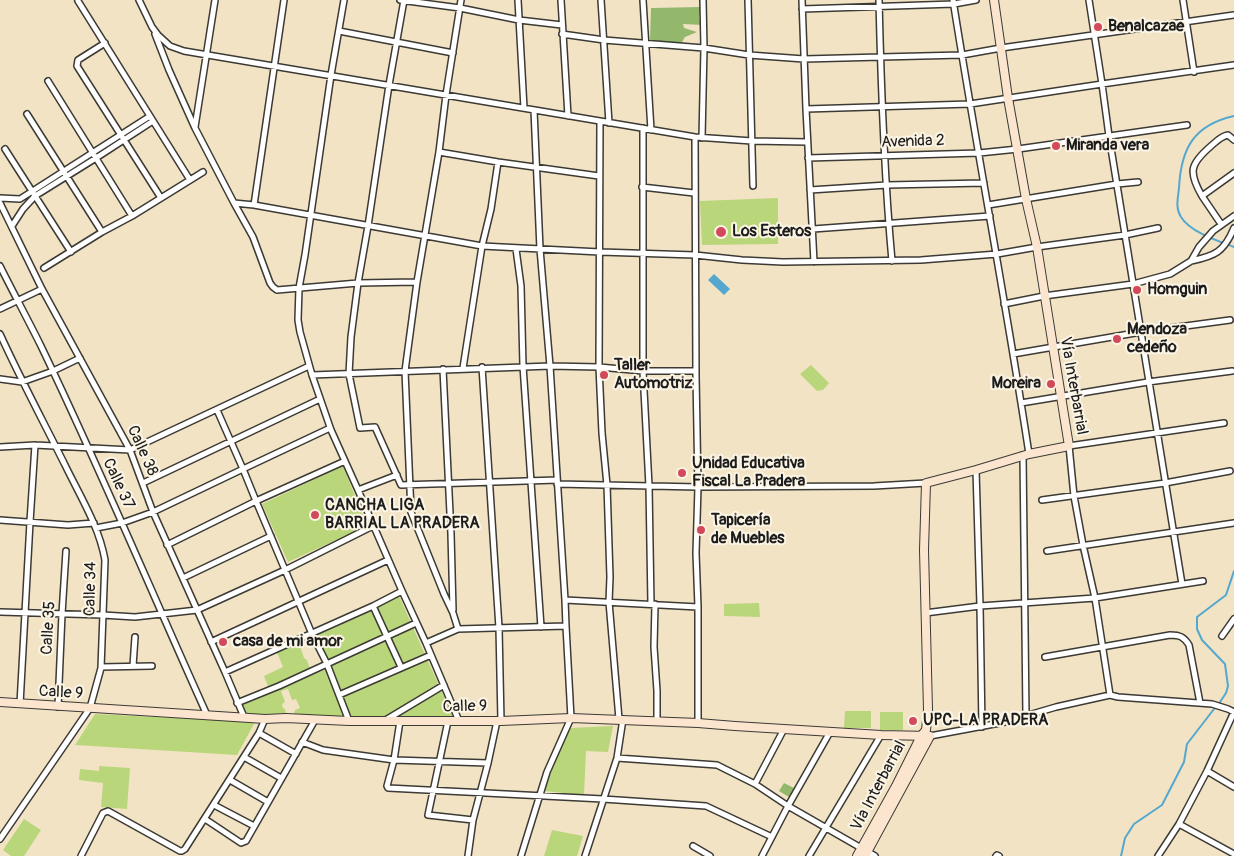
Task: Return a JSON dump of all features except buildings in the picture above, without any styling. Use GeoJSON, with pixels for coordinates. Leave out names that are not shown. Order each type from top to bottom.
{"type":"FeatureCollection","features":[{"type":"Feature","properties":{"kind":"main road","name":"Vía Interbarrial"},"geometry":{"type":"LineString","coordinates":[[862,853],[926,734],[928,710],[924,550],[926,483],[1026,454],[1069,446],[1037,247],[1026,199],[1008,98],[994,0]]}},
{"type":"Feature","properties":{"kind":"main road","name":"Calle 9"},"geometry":{"type":"LineString","coordinates":[[0,702],[265,719],[349,721],[621,719],[881,735],[926,734]]}},
{"type":"Feature","properties":{"kind":"street"},"geometry":{"type":"LineString","coordinates":[[139,0],[195,128],[253,237],[273,287],[277,290],[282,290],[358,283],[417,282]]}},
{"type":"Feature","properties":{"kind":"street"},"geometry":{"type":"LineString","coordinates":[[195,128],[215,0]]}},
{"type":"Feature","properties":{"kind":"street"},"geometry":{"type":"LineString","coordinates":[[254,204],[284,0]]}},
{"type":"Feature","properties":{"kind":"street"},"geometry":{"type":"LineString","coordinates":[[344,0],[299,288],[298,320],[312,374],[330,428],[459,721]]}},
{"type":"Feature","properties":{"kind":"street"},"geometry":{"type":"LineString","coordinates":[[400,0],[460,8],[519,20],[562,25]]}},
{"type":"Feature","properties":{"kind":"street"},"geometry":{"type":"LineString","coordinates":[[404,0],[358,283],[351,337],[349,374],[360,428],[375,427],[401,485],[532,480],[607,485],[698,487],[874,486],[926,483]]}},
{"type":"Feature","properties":{"kind":"street"},"geometry":{"type":"LineString","coordinates":[[458,629],[411,512],[405,371],[417,282],[426,236],[462,0]]}},
{"type":"Feature","properties":{"kind":"street"},"geometry":{"type":"LineString","coordinates":[[518,0],[524,108]]}},
{"type":"Feature","properties":{"kind":"street"},"geometry":{"type":"LineString","coordinates":[[561,0],[568,116]]}},
{"type":"Feature","properties":{"kind":"street"},"geometry":{"type":"LineString","coordinates":[[601,0],[609,123]]}},
{"type":"Feature","properties":{"kind":"street"},"geometry":{"type":"LineString","coordinates":[[643,0],[651,130]]}},
{"type":"Feature","properties":{"kind":"street"},"geometry":{"type":"LineString","coordinates":[[702,138],[703,0]]}},
{"type":"Feature","properties":{"kind":"street"},"geometry":{"type":"LineString","coordinates":[[748,0],[753,186]]}},
{"type":"Feature","properties":{"kind":"street"},"geometry":{"type":"LineString","coordinates":[[802,0],[807,142],[814,262]]}},
{"type":"Feature","properties":{"kind":"street"},"geometry":{"type":"LineString","coordinates":[[879,0],[882,108],[892,260]]}},
{"type":"Feature","properties":{"kind":"street"},"geometry":{"type":"LineString","coordinates":[[802,9],[976,0]]}},
{"type":"Feature","properties":{"kind":"street"},"geometry":{"type":"LineString","coordinates":[[1089,0],[1140,332],[1182,584]]}},
{"type":"Feature","properties":{"kind":"street"},"geometry":{"type":"LineString","coordinates":[[1183,0],[1194,72]]}},
{"type":"Feature","properties":{"kind":"street"},"geometry":{"type":"LineString","coordinates":[[78,1],[190,180]]}},
{"type":"Feature","properties":{"kind":"street"},"geometry":{"type":"LineString","coordinates":[[954,2],[1022,403],[1026,454],[1026,716]]}},
{"type":"Feature","properties":{"kind":"street"},"geometry":{"type":"LineString","coordinates":[[562,34],[604,40],[704,48],[750,55],[804,59],[881,58],[962,55],[1094,34],[1234,15]]}},
{"type":"Feature","properties":{"kind":"street"},"geometry":{"type":"LineString","coordinates":[[152,27],[170,46],[207,55],[695,137],[807,142]]}},
{"type":"Feature","properties":{"kind":"street"},"geometry":{"type":"LineString","coordinates":[[339,31],[453,53]]}},
{"type":"Feature","properties":{"kind":"street"},"geometry":{"type":"LineString","coordinates":[[105,43],[78,60],[77,66],[161,198]]}},
{"type":"Feature","properties":{"kind":"street"},"geometry":{"type":"LineString","coordinates":[[806,110],[970,104],[1234,66]]}},
{"type":"Feature","properties":{"kind":"street"},"geometry":{"type":"LineString","coordinates":[[48,82],[132,216]]}},
{"type":"Feature","properties":{"kind":"street"},"geometry":{"type":"LineString","coordinates":[[521,856],[547,772],[572,718],[550,366],[540,249],[534,110]]}},
{"type":"Feature","properties":{"kind":"street"},"geometry":{"type":"LineString","coordinates":[[27,114],[102,232]]}},
{"type":"Feature","properties":{"kind":"street"},"geometry":{"type":"LineString","coordinates":[[94,156],[121,135],[152,119]]}},
{"type":"Feature","properties":{"kind":"street"},"geometry":{"type":"LineString","coordinates":[[0,198],[20,199],[34,194],[94,156],[124,140],[152,119]]}},
{"type":"Feature","properties":{"kind":"street"},"geometry":{"type":"LineString","coordinates":[[585,856],[617,758],[621,719],[609,602],[607,485],[599,367],[600,121]]}},
{"type":"Feature","properties":{"kind":"street","name":"Avenida 2"},"geometry":{"type":"LineString","coordinates":[[808,158],[979,153],[1187,125]]}},
{"type":"Feature","properties":{"kind":"street"},"geometry":{"type":"LineString","coordinates":[[643,128],[643,371],[657,721]]}},
{"type":"Feature","properties":{"kind":"street"},"geometry":{"type":"LineString","coordinates":[[1221,224],[1195,184],[1192,172],[1193,165],[1204,151],[1222,136],[1228,135],[1234,140]]}},
{"type":"Feature","properties":{"kind":"street"},"geometry":{"type":"LineString","coordinates":[[695,137],[698,723]]}},
{"type":"Feature","properties":{"kind":"street"},"geometry":{"type":"LineString","coordinates":[[5,149],[71,252]]}},
{"type":"Feature","properties":{"kind":"street"},"geometry":{"type":"LineString","coordinates":[[439,152],[599,176]]}},
{"type":"Feature","properties":{"kind":"street"},"geometry":{"type":"LineString","coordinates":[[463,368],[482,246],[491,209],[498,162]]}},
{"type":"Feature","properties":{"kind":"street"},"geometry":{"type":"LineString","coordinates":[[44,268],[203,172]]}},
{"type":"Feature","properties":{"kind":"street"},"geometry":{"type":"LineString","coordinates":[[1202,196],[1234,173]]}},
{"type":"Feature","properties":{"kind":"street"},"geometry":{"type":"LineString","coordinates":[[988,205],[1138,182]]}},
{"type":"Feature","properties":{"kind":"street"},"geometry":{"type":"LineString","coordinates":[[810,190],[887,185],[984,183]]}},
{"type":"Feature","properties":{"kind":"street"},"geometry":{"type":"LineString","coordinates":[[642,187],[694,193]]}},
{"type":"Feature","properties":{"kind":"street"},"geometry":{"type":"LineString","coordinates":[[12,226],[34,194]]}},
{"type":"Feature","properties":{"kind":"street","name":"Calle 38"},"geometry":{"type":"LineString","coordinates":[[0,203],[42,289],[130,450],[167,545],[244,718]]}},
{"type":"Feature","properties":{"kind":"street"},"geometry":{"type":"LineString","coordinates":[[234,203],[254,204],[310,216],[482,246],[695,255],[783,262],[921,260],[997,254],[1125,235],[1158,228]]}},
{"type":"Feature","properties":{"kind":"street"},"geometry":{"type":"LineString","coordinates":[[813,229],[990,216]]}},
{"type":"Feature","properties":{"kind":"street"},"geometry":{"type":"LineString","coordinates":[[1191,261],[1202,243],[1213,231],[1234,216]]}},
{"type":"Feature","properties":{"kind":"street"},"geometry":{"type":"LineString","coordinates":[[1004,304],[1044,296],[1133,284],[1170,274],[1191,261],[1213,255],[1222,249],[1233,236],[1234,228]]}},
{"type":"Feature","properties":{"kind":"street"},"geometry":{"type":"LineString","coordinates":[[516,248],[521,286],[523,366],[541,627]]}},
{"type":"Feature","properties":{"kind":"street","name":"Calle 37"},"geometry":{"type":"LineString","coordinates":[[0,266],[53,371],[207,715]]}},
{"type":"Feature","properties":{"kind":"street"},"geometry":{"type":"LineString","coordinates":[[0,309],[42,289]]}},
{"type":"Feature","properties":{"kind":"street"},"geometry":{"type":"LineString","coordinates":[[1013,354],[1140,332],[1230,320]]}},
{"type":"Feature","properties":{"kind":"street","name":"Calle 34"},"geometry":{"type":"LineString","coordinates":[[0,334],[22,382],[95,525],[105,560],[102,667],[90,708],[0,839]]}},
{"type":"Feature","properties":{"kind":"street"},"geometry":{"type":"LineString","coordinates":[[0,379],[22,382],[53,371],[80,358]]}},
{"type":"Feature","properties":{"kind":"street"},"geometry":{"type":"LineString","coordinates":[[0,446],[35,445],[130,450],[310,366]]}},
{"type":"Feature","properties":{"kind":"street"},"geometry":{"type":"LineString","coordinates":[[312,374],[523,366],[599,367],[643,371],[696,371]]}},
{"type":"Feature","properties":{"kind":"street"},"geometry":{"type":"LineString","coordinates":[[468,856],[473,820],[499,721],[499,628],[482,368]]}},
{"type":"Feature","properties":{"kind":"street"},"geometry":{"type":"LineString","coordinates":[[443,369],[453,613]]}},
{"type":"Feature","properties":{"kind":"street"},"geometry":{"type":"LineString","coordinates":[[1022,403],[1148,382],[1232,371]]}},
{"type":"Feature","properties":{"kind":"street"},"geometry":{"type":"LineString","coordinates":[[143,483],[320,399]]}},
{"type":"Feature","properties":{"kind":"street"},"geometry":{"type":"LineString","coordinates":[[217,410],[349,721]]}},
{"type":"Feature","properties":{"kind":"street"},"geometry":{"type":"LineString","coordinates":[[1110,695],[1095,598],[1074,496],[1069,446],[1224,423]]}},
{"type":"Feature","properties":{"kind":"street"},"geometry":{"type":"LineString","coordinates":[[0,520],[68,525],[122,523],[153,512],[330,428]]}},
{"type":"Feature","properties":{"kind":"street"},"geometry":{"type":"LineString","coordinates":[[20,704],[35,445]]}},
{"type":"Feature","properties":{"kind":"street"},"geometry":{"type":"LineString","coordinates":[[167,545],[256,501],[345,461]]}},
{"type":"Feature","properties":{"kind":"street"},"geometry":{"type":"LineString","coordinates":[[976,470],[982,728]]}},
{"type":"Feature","properties":{"kind":"street"},"geometry":{"type":"LineString","coordinates":[[1042,500],[1165,483],[1230,471]]}},
{"type":"Feature","properties":{"kind":"street"},"geometry":{"type":"LineString","coordinates":[[358,490],[396,475]]}},
{"type":"Feature","properties":{"kind":"street"},"geometry":{"type":"LineString","coordinates":[[1046,551],[1234,523]]}},
{"type":"Feature","properties":{"kind":"street"},"geometry":{"type":"LineString","coordinates":[[0,612],[135,617],[197,610],[285,570],[373,526]]}},
{"type":"Feature","properties":{"kind":"street"},"geometry":{"type":"LineString","coordinates":[[183,578],[271,536]]}},
{"type":"Feature","properties":{"kind":"street","name":"Calle 35"},"geometry":{"type":"LineString","coordinates":[[58,706],[66,551]]}},
{"type":"Feature","properties":{"kind":"street"},"geometry":{"type":"LineString","coordinates":[[211,642],[388,560]]}},
{"type":"Feature","properties":{"kind":"street"},"geometry":{"type":"LineString","coordinates":[[925,613],[980,606],[1095,598],[1203,581]]}},
{"type":"Feature","properties":{"kind":"street"},"geometry":{"type":"LineString","coordinates":[[225,672],[402,592]]}},
{"type":"Feature","properties":{"kind":"street"},"geometry":{"type":"LineString","coordinates":[[565,600],[698,607]]}},
{"type":"Feature","properties":{"kind":"street"},"geometry":{"type":"LineString","coordinates":[[373,606],[401,667]]}},
{"type":"Feature","properties":{"kind":"street"},"geometry":{"type":"LineString","coordinates":[[1222,636],[1234,619]]}},
{"type":"Feature","properties":{"kind":"street"},"geometry":{"type":"LineString","coordinates":[[237,703],[279,686],[416,623]]}},
{"type":"Feature","properties":{"kind":"street"},"geometry":{"type":"LineString","coordinates":[[426,643],[458,629],[566,626]]}},
{"type":"Feature","properties":{"kind":"street"},"geometry":{"type":"LineString","coordinates":[[1045,657],[1170,635],[1183,636],[1190,645],[1200,703]]}},
{"type":"Feature","properties":{"kind":"street"},"geometry":{"type":"LineString","coordinates":[[133,666],[135,637]]}},
{"type":"Feature","properties":{"kind":"street"},"geometry":{"type":"LineString","coordinates":[[339,696],[430,655]]}},
{"type":"Feature","properties":{"kind":"street"},"geometry":{"type":"LineString","coordinates":[[102,667],[152,666]]}},
{"type":"Feature","properties":{"kind":"street"},"geometry":{"type":"LineString","coordinates":[[382,721],[444,685]]}},
{"type":"Feature","properties":{"kind":"street"},"geometry":{"type":"LineString","coordinates":[[926,734],[982,728],[1056,707],[1110,695],[1212,704],[1222,706],[1234,712],[1207,771],[1179,824],[1158,856]]}},
{"type":"Feature","properties":{"kind":"street"},"geometry":{"type":"LineString","coordinates":[[81,856],[106,811],[180,851],[185,849],[259,733],[265,719]]}},
{"type":"Feature","properties":{"kind":"street"},"geometry":{"type":"LineString","coordinates":[[205,819],[241,843],[246,841],[315,720]]}},
{"type":"Feature","properties":{"kind":"street"},"geometry":{"type":"LineString","coordinates":[[400,721],[388,788],[706,806],[772,837]]}},
{"type":"Feature","properties":{"kind":"street"},"geometry":{"type":"LineString","coordinates":[[448,721],[428,815],[473,820]]}},
{"type":"Feature","properties":{"kind":"street"},"geometry":{"type":"LineString","coordinates":[[755,784],[784,729]]}},
{"type":"Feature","properties":{"kind":"street"},"geometry":{"type":"LineString","coordinates":[[762,856],[830,732]]}},
{"type":"Feature","properties":{"kind":"street"},"geometry":{"type":"LineString","coordinates":[[259,733],[296,754]]}},
{"type":"Feature","properties":{"kind":"street"},"geometry":{"type":"LineString","coordinates":[[808,856],[881,735]]}},
{"type":"Feature","properties":{"kind":"street"},"geometry":{"type":"LineString","coordinates":[[302,742],[323,750],[394,760],[488,763]]}},
{"type":"Feature","properties":{"kind":"street"},"geometry":{"type":"LineString","coordinates":[[244,757],[282,778]]}},
{"type":"Feature","properties":{"kind":"street"},"geometry":{"type":"LineString","coordinates":[[617,758],[717,765],[755,784],[862,853],[875,856]]}},
{"type":"Feature","properties":{"kind":"street"},"geometry":{"type":"LineString","coordinates":[[1207,771],[1234,787]]}},
{"type":"Feature","properties":{"kind":"street"},"geometry":{"type":"LineString","coordinates":[[230,780],[268,802]]}},
{"type":"Feature","properties":{"kind":"street"},"geometry":{"type":"LineString","coordinates":[[214,805],[254,826]]}},
{"type":"Feature","properties":{"kind":"street"},"geometry":{"type":"LineString","coordinates":[[1179,824],[1234,854]]}},
{"type":"Feature","properties":{"kind":"street"},"geometry":{"type":"LineString","coordinates":[[693,846],[710,856]]}},
{"type":"Feature","properties":{"kind":"green space"},"geometry":{"type":"Polygon","coordinates":[[[701,7],[699,19],[703,25],[683,24],[684,28],[697,32],[685,37],[682,42],[684,45],[650,42],[651,8],[701,7]]]}},
{"type":"Feature","properties":{"kind":"green space"},"geometry":{"type":"Polygon","coordinates":[[[778,198],[778,244],[702,245],[700,201],[778,198]]]}},
{"type":"Feature","properties":{"kind":"green space"},"geometry":{"type":"Polygon","coordinates":[[[811,365],[829,383],[823,390],[817,391],[800,374],[811,365]]]}},
{"type":"Feature","properties":{"kind":"green space","name":"CANCHA LIGA BARRIAL LA PRADERA"},"geometry":{"type":"Polygon","coordinates":[[[343,466],[367,526],[288,562],[262,504],[343,466]]]}},
{"type":"Feature","properties":{"kind":"green space"},"geometry":{"type":"Polygon","coordinates":[[[399,596],[453,717],[350,717],[314,635],[399,596]]]}},
{"type":"Feature","properties":{"kind":"green space"},"geometry":{"type":"Polygon","coordinates":[[[759,603],[760,617],[724,616],[724,604],[759,603]]]}},
{"type":"Feature","properties":{"kind":"green space"},"geometry":{"type":"Polygon","coordinates":[[[298,640],[310,669],[324,665],[325,668],[269,689],[264,676],[283,667],[276,650],[298,640]]]}},
{"type":"Feature","properties":{"kind":"green space"},"geometry":{"type":"Polygon","coordinates":[[[327,669],[347,719],[245,717],[238,705],[327,669]],[[288,689],[281,691],[285,702],[282,704],[286,714],[294,714],[295,710],[300,708],[296,699],[292,700],[288,689]]]}},
{"type":"Feature","properties":{"kind":"green space"},"geometry":{"type":"Polygon","coordinates":[[[845,711],[871,711],[871,728],[844,728],[845,711]]]}},
{"type":"Feature","properties":{"kind":"green space"},"geometry":{"type":"Polygon","coordinates":[[[880,712],[903,712],[903,730],[880,730],[880,712]]]}},
{"type":"Feature","properties":{"kind":"green space"},"geometry":{"type":"Polygon","coordinates":[[[95,714],[255,722],[237,755],[75,745],[95,714]]]}},
{"type":"Feature","properties":{"kind":"green space"},"geometry":{"type":"Polygon","coordinates":[[[613,726],[608,752],[586,751],[584,795],[544,791],[570,728],[613,726]]]}},
{"type":"Feature","properties":{"kind":"green space"},"geometry":{"type":"Polygon","coordinates":[[[99,766],[130,768],[127,809],[101,807],[103,783],[79,780],[80,769],[99,771],[99,766]]]}},
{"type":"Feature","properties":{"kind":"green space"},"geometry":{"type":"Polygon","coordinates":[[[784,783],[794,788],[789,797],[779,791],[784,783]]]}},
{"type":"Feature","properties":{"kind":"green space"},"geometry":{"type":"Polygon","coordinates":[[[24,819],[41,830],[24,856],[11,856],[3,850],[24,819]]]}},
{"type":"Feature","properties":{"kind":"green space"},"geometry":{"type":"Polygon","coordinates":[[[552,830],[583,836],[577,856],[544,856],[552,830]]]}},
{"type":"Feature","properties":{"kind":"water"},"geometry":{"type":"Polygon","coordinates":[[[714,274],[730,289],[724,295],[708,280],[714,274]]]}},
{"type":"Feature","properties":{"kind":"waterway"},"geometry":{"type":"LineString","coordinates":[[1234,116],[1209,125],[1192,140],[1183,161],[1177,203],[1181,217],[1191,227],[1234,247]]}},
{"type":"Feature","properties":{"kind":"waterway"},"geometry":{"type":"LineString","coordinates":[[1220,702],[1228,686],[1225,664],[1202,640],[1197,629],[1197,617],[1226,595],[1234,571]]}},
{"type":"Feature","properties":{"kind":"waterway"},"geometry":{"type":"LineString","coordinates":[[1121,856],[1125,838],[1134,824],[1162,805],[1184,762],[1187,744],[1214,709]]}},
{"type":"Feature","properties":{"kind":"place","name":"Benalcazae"},"geometry":{"type":"Point","coordinates":[1098,27]}},
{"type":"Feature","properties":{"kind":"place","name":"Miranda vera"},"geometry":{"type":"Point","coordinates":[1056,146]}},
{"type":"Feature","properties":{"kind":"place","name":"Los Esteros"},"geometry":{"type":"Point","coordinates":[721,232]}},
{"type":"Feature","properties":{"kind":"place","name":"Homguin"},"geometry":{"type":"Point","coordinates":[1137,290]}},
{"type":"Feature","properties":{"kind":"place","name":"Mendoza cedeño"},"geometry":{"type":"Point","coordinates":[1117,339]}},
{"type":"Feature","properties":{"kind":"place","name":"Taller Automotriz"},"geometry":{"type":"Point","coordinates":[604,375]}},
{"type":"Feature","properties":{"kind":"place","name":"Moreira"},"geometry":{"type":"Point","coordinates":[1051,384]}},
{"type":"Feature","properties":{"kind":"place","name":"Unidad Educativa Fiscal La Pradera"},"geometry":{"type":"Point","coordinates":[682,473]}},
{"type":"Feature","properties":{"kind":"place","name":"CANCHA LIGA BARRIAL LA PRADERA"},"geometry":{"type":"Point","coordinates":[315,515]}},
{"type":"Feature","properties":{"kind":"place","name":"Tapicería de Muebles"},"geometry":{"type":"Point","coordinates":[701,530]}},
{"type":"Feature","properties":{"kind":"place","name":"casa de mi amor"},"geometry":{"type":"Point","coordinates":[223,642]}},
{"type":"Feature","properties":{"kind":"place","name":"UPC-LA PRADERA"},"geometry":{"type":"Point","coordinates":[913,721]}}]}
